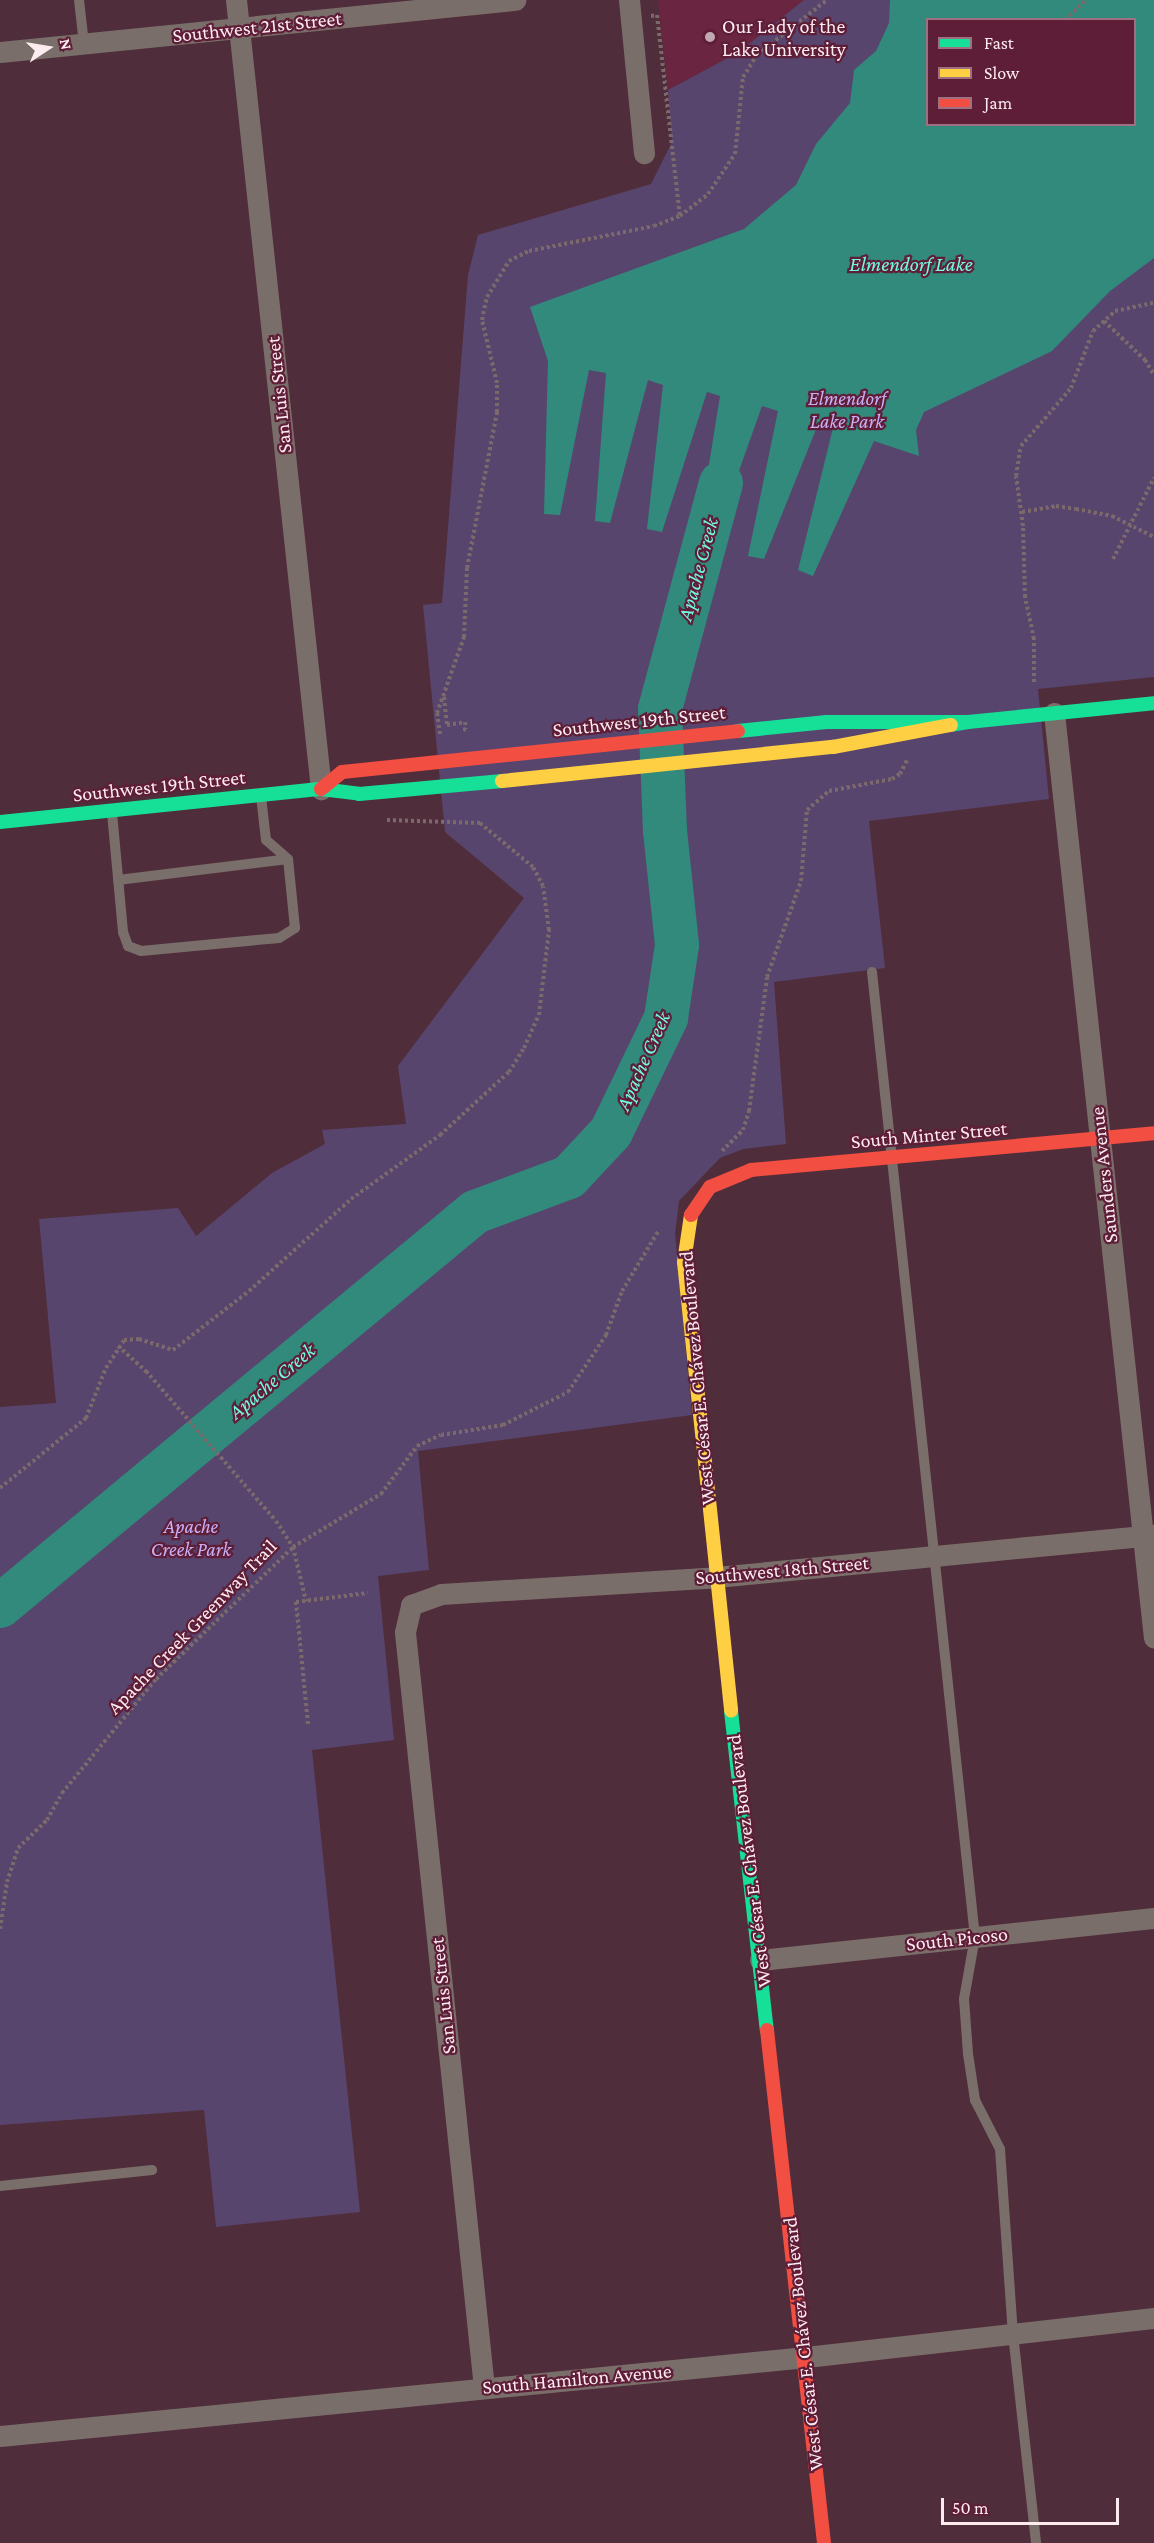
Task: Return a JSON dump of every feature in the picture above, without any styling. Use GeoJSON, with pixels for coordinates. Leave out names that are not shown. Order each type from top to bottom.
{"type":"FeatureCollection","features":[{"type":"Feature","properties":{"kind":"street","name":"San Luis Street"},"geometry":{"type":"LineString","coordinates":[[236,0],[321,789]]}},
{"type":"Feature","properties":{"kind":"street","name":"Southwest 21st Street"},"geometry":{"type":"LineString","coordinates":[[0,52],[239,30],[515,0]]}},
{"type":"Feature","properties":{"kind":"street"},"geometry":{"type":"LineString","coordinates":[[629,0],[644,153]]}},
{"type":"Feature","properties":{"kind":"street","name":"Southwest 19th Street"},"geometry":{"type":"LineString","coordinates":[[0,822],[321,789],[359,794],[740,758],[833,747],[968,722],[1154,703]]}},
{"type":"Feature","properties":{"kind":"street","name":"Saunders Avenue"},"geometry":{"type":"LineString","coordinates":[[1054,713],[1100,1139],[1148,1535],[1154,1638]]}},
{"type":"Feature","properties":{"kind":"street","name":"Southwest 19th Street"},"geometry":{"type":"LineString","coordinates":[[321,789],[342,772],[566,747],[827,722],[968,722]]}},
{"type":"Feature","properties":{"kind":"street","name":"South Minter Street"},"geometry":{"type":"LineString","coordinates":[[710,1187],[751,1170],[1154,1133]]}},
{"type":"Feature","properties":{"kind":"street","name":"West César E. Chávez Boulevard"},"geometry":{"type":"LineString","coordinates":[[710,1187],[695,1204],[684,1235],[716,1577],[806,2357],[824,2543]]}},
{"type":"Feature","properties":{"kind":"street","name":"Southwest 18th Street"},"geometry":{"type":"LineString","coordinates":[[411,1605],[441,1594],[716,1577],[1148,1535]]}},
{"type":"Feature","properties":{"kind":"street","name":"San Luis Street"},"geometry":{"type":"LineString","coordinates":[[411,1605],[405,1632],[484,2388]]}},
{"type":"Feature","properties":{"kind":"street","name":"South Picoso"},"geometry":{"type":"LineString","coordinates":[[760,1960],[1154,1918]]}},
{"type":"Feature","properties":{"kind":"street","name":"South Hamilton Avenue"},"geometry":{"type":"LineString","coordinates":[[0,2436],[806,2357],[1154,2318]]}},
{"type":"Feature","properties":{"kind":"lane"},"geometry":{"type":"LineString","coordinates":[[79,0],[84,44]]}},
{"type":"Feature","properties":{"kind":"lane"},"geometry":{"type":"LineString","coordinates":[[112,810],[123,932],[128,946],[141,951],[279,938],[295,928],[288,858],[266,840],[261,795]]}},
{"type":"Feature","properties":{"kind":"lane"},"geometry":{"type":"LineString","coordinates":[[118,880],[288,858]]}},
{"type":"Feature","properties":{"kind":"lane"},"geometry":{"type":"LineString","coordinates":[[872,972],[932,1556],[975,1937],[964,2000],[968,2054],[975,2100],[1000,2150],[1013,2334],[1036,2543]]}},
{"type":"Feature","properties":{"kind":"lane"},"geometry":{"type":"LineString","coordinates":[[0,2186],[152,2170]]}},
{"type":"Feature","properties":{"kind":"path"},"geometry":{"type":"LineString","coordinates":[[441,745],[437,714],[464,637],[467,568],[497,412],[497,383],[482,320],[487,297],[509,261],[529,251],[547,245],[622,235],[680,216],[708,195],[735,154],[742,77],[757,55],[827,0]]}},
{"type":"Feature","properties":{"kind":"path"},"geometry":{"type":"LineString","coordinates":[[1067,18],[1086,0]]}},
{"type":"Feature","properties":{"kind":"path"},"geometry":{"type":"LineString","coordinates":[[649,16],[657,15],[680,216]]}},
{"type":"Feature","properties":{"kind":"path"},"geometry":{"type":"LineString","coordinates":[[1034,682],[1034,639],[1025,597],[1022,512],[1016,476],[1022,446],[1071,388],[1086,342],[1104,321],[1124,307],[1154,303]]}},
{"type":"Feature","properties":{"kind":"path"},"geometry":{"type":"LineString","coordinates":[[1104,321],[1145,360],[1154,375]]}},
{"type":"Feature","properties":{"kind":"path"},"geometry":{"type":"LineString","coordinates":[[1113,559],[1154,478]]}},
{"type":"Feature","properties":{"kind":"path"},"geometry":{"type":"LineString","coordinates":[[1022,512],[1056,506],[1112,516],[1154,537]]}},
{"type":"Feature","properties":{"kind":"path"},"geometry":{"type":"LineString","coordinates":[[440,734],[466,729],[465,722],[447,726],[444,696]]}},
{"type":"Feature","properties":{"kind":"path"},"geometry":{"type":"LineString","coordinates":[[715,1156],[742,1130],[749,1111],[767,977],[801,881],[807,810],[829,791],[892,779],[907,766],[908,753]]}},
{"type":"Feature","properties":{"kind":"path"},"geometry":{"type":"LineString","coordinates":[[0,1488],[86,1418],[118,1347],[124,1340],[139,1339],[173,1350],[249,1291],[351,1199],[440,1135],[509,1072],[524,1048],[539,1015],[548,950],[543,886],[533,867],[480,823],[384,820]]}},
{"type":"Feature","properties":{"kind":"path","name":"Apache Creek Greenway Trail"},"geometry":{"type":"LineString","coordinates":[[0,1929],[7,1882],[18,1848],[47,1820],[62,1793],[156,1679],[293,1546],[381,1494],[417,1446],[441,1435],[503,1425],[568,1392],[606,1335],[634,1267],[662,1224]]}},
{"type":"Feature","properties":{"kind":"path"},"geometry":{"type":"LineString","coordinates":[[118,1347],[146,1371],[276,1521],[293,1546],[306,1601]]}},
{"type":"Feature","properties":{"kind":"path"},"geometry":{"type":"LineString","coordinates":[[308,1724],[296,1602],[367,1593]]}},
{"type":"Feature","properties":{"kind":"shaded area","name":"Our Lady of the Lake University"},"geometry":{"type":"Polygon","coordinates":[[[658,0],[804,0],[739,52],[668,90],[658,0]]]}},
{"type":"Feature","properties":{"kind":"green space"},"geometry":{"type":"Polygon","coordinates":[[[804,0],[1154,0],[1154,677],[1038,689],[1049,799],[869,821],[885,968],[774,982],[786,1144],[743,1149],[720,1158],[679,1201],[675,1234],[692,1415],[418,1451],[429,1570],[378,1576],[394,1740],[312,1750],[360,2212],[216,2227],[204,2110],[0,2125],[0,1407],[56,1403],[39,1219],[178,1208],[196,1236],[272,1173],[325,1144],[322,1130],[406,1124],[398,1066],[524,898],[445,832],[423,605],[442,603],[468,275],[478,235],[651,184],[672,142],[668,90],[739,52],[804,0]]]}},
{"type":"Feature","properties":{"kind":"water","name":"Elmendorf Lake"},"geometry":{"type":"Polygon","coordinates":[[[890,0],[1154,0],[1154,258],[1110,291],[1052,351],[924,412],[916,430],[919,456],[874,441],[813,576],[798,570],[833,428],[819,422],[764,559],[748,556],[778,411],[762,406],[713,544],[704,542],[697,539],[720,396],[707,392],[662,532],[647,529],[663,385],[648,380],[610,523],[595,521],[606,373],[589,370],[560,515],[544,514],[548,361],[530,307],[744,229],[796,185],[816,144],[850,103],[854,70],[876,51],[889,23],[890,0]]]}},
{"type":"Feature","properties":{"kind":"waterway","name":"Apache Creek"},"geometry":{"type":"LineString","coordinates":[[0,1606],[475,1212],[569,1177],[611,1132],[666,1018],[677,945],[665,831],[660,709],[721,483]]}},
{"type":"Feature","properties":{"kind":"traffic: fast"},"geometry":{"type":"LineString","coordinates":[[968,722],[1154,703]]}},
{"type":"Feature","properties":{"kind":"traffic: fast"},"geometry":{"type":"LineString","coordinates":[[738,731],[827,722],[968,722],[951,725]]}},
{"type":"Feature","properties":{"kind":"traffic: fast"},"geometry":{"type":"LineString","coordinates":[[0,822],[321,789],[359,794],[502,781]]}},
{"type":"Feature","properties":{"kind":"traffic: fast"},"geometry":{"type":"LineString","coordinates":[[731,1711],[767,2030]]}},
{"type":"Feature","properties":{"kind":"traffic: slow"},"geometry":{"type":"LineString","coordinates":[[502,781],[833,747],[951,725]]}},
{"type":"Feature","properties":{"kind":"traffic: slow"},"geometry":{"type":"LineString","coordinates":[[691,1215],[684,1262],[731,1711]]}},
{"type":"Feature","properties":{"kind":"traffic: jam"},"geometry":{"type":"LineString","coordinates":[[321,789],[342,772],[738,731]]}},
{"type":"Feature","properties":{"kind":"traffic: jam"},"geometry":{"type":"LineString","coordinates":[[691,1215],[710,1187],[751,1170],[1154,1133]]}},
{"type":"Feature","properties":{"kind":"traffic: jam"},"geometry":{"type":"LineString","coordinates":[[767,2030],[824,2543]]}},
{"type":"Feature","properties":{"kind":"place","name":"Our Lady of the Lake University"},"geometry":{"type":"Point","coordinates":[710,37]}},
{"type":"Feature","properties":{"kind":"park label","name":"Elmendorf Lake Park"},"geometry":{"type":"Point","coordinates":[847,410]}},
{"type":"Feature","properties":{"kind":"park label","name":"Apache Creek Park"},"geometry":{"type":"Point","coordinates":[191,1538]}}]}
